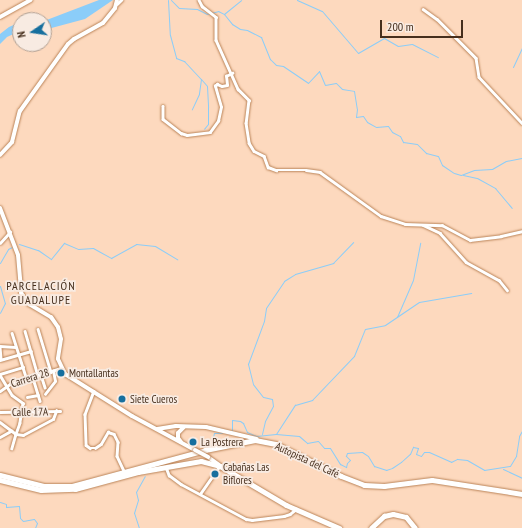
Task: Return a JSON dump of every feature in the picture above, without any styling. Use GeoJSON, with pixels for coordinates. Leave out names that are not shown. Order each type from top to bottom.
{"type":"FeatureCollection","features":[{"type":"Feature","properties":{"kind":"highway","name":"Autopista del Café"},"geometry":{"type":"LineString","coordinates":[[0,475],[29,483],[56,487],[72,486],[124,471],[240,442],[265,441],[291,451],[334,473],[364,485],[384,486],[432,480],[522,494]]}},
{"type":"Feature","properties":{"kind":"highway"},"geometry":{"type":"LineString","coordinates":[[0,480],[41,490],[69,490],[166,466],[193,461],[220,466],[286,505],[339,528]]}},
{"type":"Feature","properties":{"kind":"highway"},"geometry":{"type":"LineString","coordinates":[[371,528],[384,516],[393,514],[406,517],[415,528]]}},
{"type":"Feature","properties":{"kind":"main road"},"geometry":{"type":"LineString","coordinates":[[0,18],[31,0]]}},
{"type":"Feature","properties":{"kind":"main road"},"geometry":{"type":"LineString","coordinates":[[0,155],[12,142],[20,111],[68,44],[74,39],[100,26],[112,14],[117,2]]}},
{"type":"Feature","properties":{"kind":"main road"},"geometry":{"type":"LineString","coordinates":[[0,208],[19,259],[20,288],[23,297],[30,304],[51,317],[58,327],[61,339],[58,359],[61,368],[71,378],[181,443],[208,457],[220,466]]}},
{"type":"Feature","properties":{"kind":"main road"},"geometry":{"type":"LineString","coordinates":[[157,429],[169,426],[206,427],[265,441]]}},
{"type":"Feature","properties":{"kind":"main road"},"geometry":{"type":"LineString","coordinates":[[181,443],[178,438],[178,433],[182,428],[187,426]]}},
{"type":"Feature","properties":{"kind":"street"},"geometry":{"type":"LineString","coordinates":[[117,2],[121,0]]}},
{"type":"Feature","properties":{"kind":"street"},"geometry":{"type":"LineString","coordinates":[[199,0],[202,6],[216,17],[216,40],[232,73],[238,90],[249,100],[246,123],[249,143],[254,151],[262,154],[268,167],[272,169],[313,170],[320,172],[381,216],[405,224],[447,226],[464,238],[470,240],[522,232]]}},
{"type":"Feature","properties":{"kind":"street"},"geometry":{"type":"LineString","coordinates":[[423,9],[437,20],[476,58],[479,77],[522,123]]}},
{"type":"Feature","properties":{"kind":"street"},"geometry":{"type":"LineString","coordinates":[[163,106],[162,119],[181,133],[187,135],[210,132],[218,121],[221,107],[215,86],[217,84],[227,85],[226,76],[232,73]]}},
{"type":"Feature","properties":{"kind":"street"},"geometry":{"type":"LineString","coordinates":[[423,224],[440,233],[466,262],[499,280],[507,290]]}},
{"type":"Feature","properties":{"kind":"street"},"geometry":{"type":"LineString","coordinates":[[0,243],[10,232]]}},
{"type":"Feature","properties":{"kind":"street"},"geometry":{"type":"LineString","coordinates":[[38,329],[56,381],[45,394]]}},
{"type":"Feature","properties":{"kind":"street"},"geometry":{"type":"LineString","coordinates":[[25,331],[45,387]]}},
{"type":"Feature","properties":{"kind":"street"},"geometry":{"type":"LineString","coordinates":[[12,333],[27,380]]}},
{"type":"Feature","properties":{"kind":"street"},"geometry":{"type":"LineString","coordinates":[[16,347],[0,347],[1,359],[31,351]]}},
{"type":"Feature","properties":{"kind":"street"},"geometry":{"type":"LineString","coordinates":[[12,448],[23,412],[23,404],[12,395],[0,374],[23,367]]}},
{"type":"Feature","properties":{"kind":"street","name":"Carrera 28"},"geometry":{"type":"LineString","coordinates":[[0,391],[6,386],[61,368]]}},
{"type":"Feature","properties":{"kind":"street"},"geometry":{"type":"LineString","coordinates":[[33,378],[40,401]]}},
{"type":"Feature","properties":{"kind":"street"},"geometry":{"type":"LineString","coordinates":[[94,391],[85,414],[86,445],[90,448],[95,448],[101,444],[108,432],[114,434],[118,442],[117,456],[124,471]]}},
{"type":"Feature","properties":{"kind":"street"},"geometry":{"type":"LineString","coordinates":[[27,397],[38,395]]}},
{"type":"Feature","properties":{"kind":"street"},"geometry":{"type":"LineString","coordinates":[[0,422],[16,434],[23,435],[53,419],[56,411]]}},
{"type":"Feature","properties":{"kind":"street","name":"Calle 17A"},"geometry":{"type":"LineString","coordinates":[[0,412],[60,411]]}},
{"type":"Feature","properties":{"kind":"street"},"geometry":{"type":"LineString","coordinates":[[0,436],[12,431]]}},
{"type":"Feature","properties":{"kind":"street"},"geometry":{"type":"LineString","coordinates":[[166,466],[167,473],[172,477],[242,517],[252,520],[284,516],[290,514],[296,509]]}},
{"type":"Feature","properties":{"kind":"street"},"geometry":{"type":"LineString","coordinates":[[200,494],[220,466]]}},
{"type":"Feature","properties":{"kind":"water"},"geometry":{"type":"Polygon","coordinates":[[[99,0],[113,0],[85,19],[52,28],[52,18],[99,0]]]}},
{"type":"Feature","properties":{"kind":"water"},"geometry":{"type":"Polygon","coordinates":[[[12,26],[12,35],[7,37],[0,44],[0,34],[12,26]]]}},
{"type":"Feature","properties":{"kind":"waterway"},"geometry":{"type":"LineString","coordinates":[[168,0],[170,35],[176,58],[184,61],[201,79],[199,94],[192,109]]}},
{"type":"Feature","properties":{"kind":"waterway"},"geometry":{"type":"LineString","coordinates":[[171,0],[179,8],[197,9],[207,14],[218,11],[224,14],[241,0]]}},
{"type":"Feature","properties":{"kind":"waterway"},"geometry":{"type":"LineString","coordinates":[[297,0],[322,11],[358,53],[384,38],[398,46],[412,44],[438,57]]}},
{"type":"Feature","properties":{"kind":"waterway"},"geometry":{"type":"LineString","coordinates":[[224,14],[232,24],[240,29],[247,30],[261,37],[270,59],[276,65],[283,66],[308,83],[319,71],[325,85],[336,83],[342,89],[354,91],[357,109],[356,117],[363,116],[367,122],[376,127],[388,126],[392,132],[400,136],[403,142],[417,144],[426,153],[438,156],[442,165],[454,173],[461,175],[474,170],[492,169],[506,161],[522,158]]}},
{"type":"Feature","properties":{"kind":"waterway"},"geometry":{"type":"LineString","coordinates":[[513,67],[522,48]]}},
{"type":"Feature","properties":{"kind":"waterway"},"geometry":{"type":"LineString","coordinates":[[201,79],[207,86],[208,124],[204,129]]}},
{"type":"Feature","properties":{"kind":"waterway"},"geometry":{"type":"LineString","coordinates":[[463,175],[477,178],[495,188],[512,208]]}},
{"type":"Feature","properties":{"kind":"waterway"},"geometry":{"type":"LineString","coordinates":[[262,434],[265,421],[273,406],[272,399],[263,397],[253,384],[248,364],[264,321],[266,308],[284,281],[295,274],[333,263],[353,242]]}},
{"type":"Feature","properties":{"kind":"waterway"},"geometry":{"type":"LineString","coordinates":[[19,244],[38,250],[51,259],[64,243],[78,249],[93,248],[111,258],[136,244],[155,246],[177,259]]}},
{"type":"Feature","properties":{"kind":"waterway"},"geometry":{"type":"LineString","coordinates":[[397,317],[413,280],[420,243]]}},
{"type":"Feature","properties":{"kind":"waterway"},"geometry":{"type":"LineString","coordinates":[[0,263],[8,249],[12,247]]}},
{"type":"Feature","properties":{"kind":"waterway"},"geometry":{"type":"LineString","coordinates":[[0,286],[5,303],[0,313]]}},
{"type":"Feature","properties":{"kind":"waterway"},"geometry":{"type":"LineString","coordinates":[[276,434],[295,405],[312,400],[354,356],[365,329],[385,325],[419,302],[471,293]]}},
{"type":"Feature","properties":{"kind":"waterway"},"geometry":{"type":"LineString","coordinates":[[232,430],[232,420],[240,421],[243,423],[247,432],[256,436],[276,434],[299,436],[307,443],[318,441],[324,448],[330,448],[340,464],[346,467],[350,460],[346,456],[347,453],[362,452],[368,456],[374,466],[386,470],[401,462],[410,454],[413,447],[418,448],[416,454],[421,456],[424,452],[429,452],[451,462],[457,459],[467,460],[484,470],[510,466],[516,456],[519,436],[522,431]]}},
{"type":"Feature","properties":{"kind":"waterway"},"geometry":{"type":"LineString","coordinates":[[212,443],[214,433],[222,433]]}},
{"type":"Feature","properties":{"kind":"waterway"},"geometry":{"type":"LineString","coordinates":[[503,469],[522,478]]}},
{"type":"Feature","properties":{"kind":"waterway"},"geometry":{"type":"LineString","coordinates":[[139,528],[134,513],[138,500],[136,492],[145,476]]}},
{"type":"Feature","properties":{"kind":"waterway"},"geometry":{"type":"LineString","coordinates":[[0,502],[6,504],[6,507],[19,506],[20,518],[23,521],[34,519],[37,523],[35,528]]}},
{"type":"Feature","properties":{"kind":"place","name":"Montallantas"},"geometry":{"type":"Point","coordinates":[61,373]}},
{"type":"Feature","properties":{"kind":"place","name":"Siete Cueros"},"geometry":{"type":"Point","coordinates":[122,399]}},
{"type":"Feature","properties":{"kind":"place","name":"La Postrera"},"geometry":{"type":"Point","coordinates":[193,442]}},
{"type":"Feature","properties":{"kind":"place","name":"Cabañas Las Biflores"},"geometry":{"type":"Point","coordinates":[215,474]}},
{"type":"Feature","properties":{"kind":"district","name":"PARCELACIÓN GUADALUPE"},"geometry":{"type":"Point","coordinates":[41,293]}}]}
